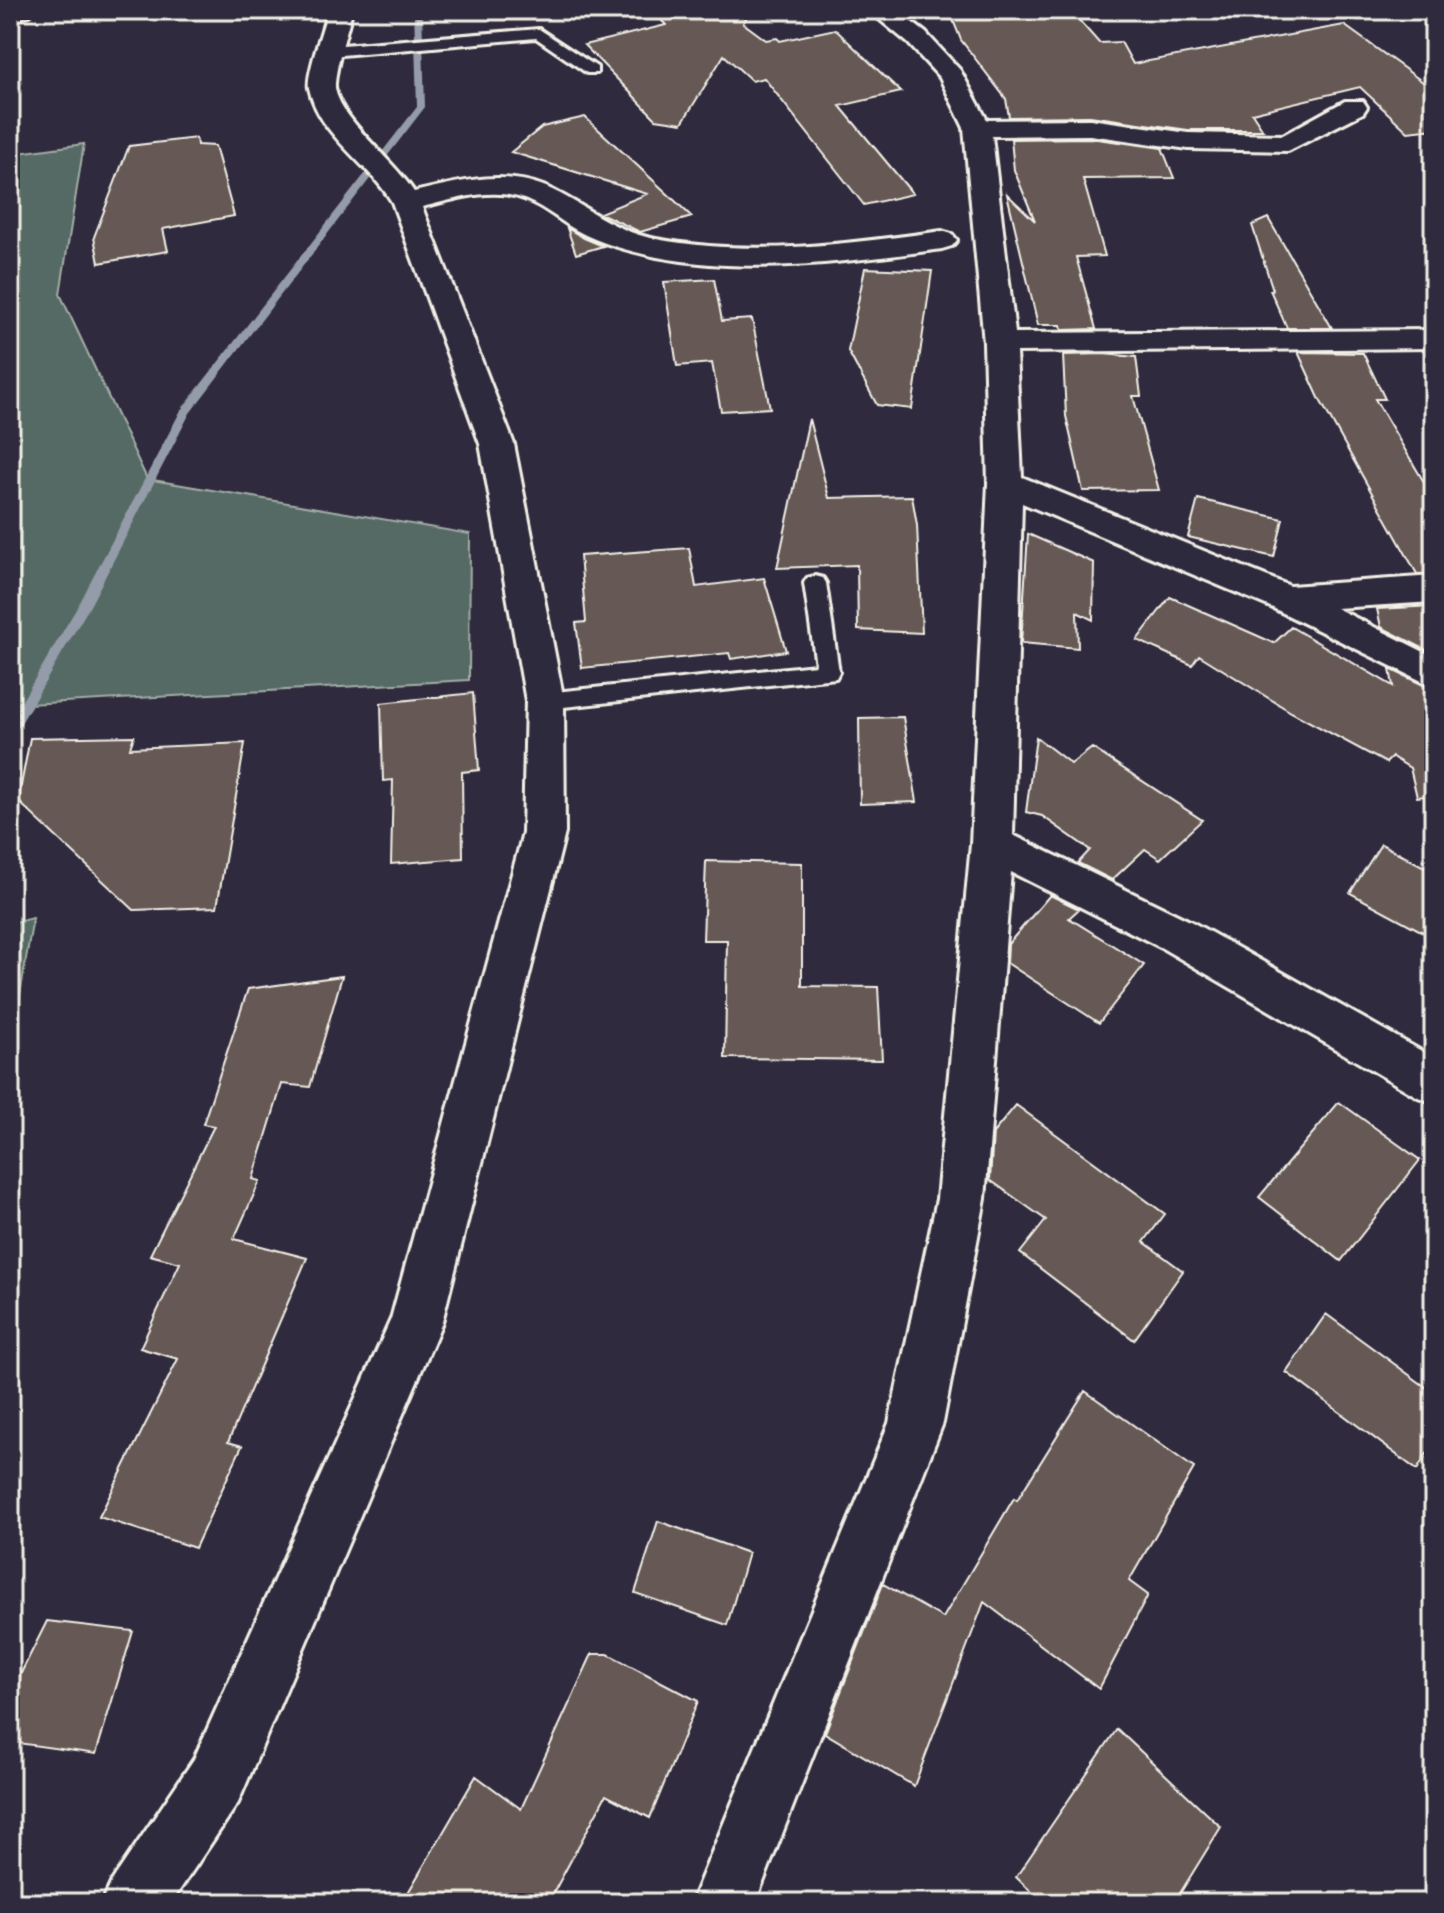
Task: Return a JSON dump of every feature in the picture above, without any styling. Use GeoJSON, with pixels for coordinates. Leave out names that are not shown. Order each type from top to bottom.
{"type":"FeatureCollection","features":[{"type":"Feature","properties":{"kind":"street"},"geometry":{"type":"LineString","coordinates":[[10,14],[21,10]]}},
{"type":"Feature","properties":{"kind":"street"},"geometry":{"type":"LineString","coordinates":[[723,1903],[916,1423],[961,1199],[992,844],[1005,483],[1000,343],[978,128],[951,75],[917,38],[880,10]]}},
{"type":"Feature","properties":{"kind":"street"},"geometry":{"type":"LineString","coordinates":[[134,1903],[216,1781],[416,1322],[544,833],[545,701],[497,444],[406,202],[391,177],[338,124],[321,86],[335,31]]}},
{"type":"Feature","properties":{"kind":"street"},"geometry":{"type":"LineString","coordinates":[[978,128],[1090,127],[1188,141],[1288,143],[1354,107]]}},
{"type":"Feature","properties":{"kind":"street"},"geometry":{"type":"LineString","coordinates":[[406,202],[483,186],[516,187],[537,193],[601,231],[667,250],[743,259],[837,255],[942,240]]}},
{"type":"Feature","properties":{"kind":"street"},"geometry":{"type":"LineString","coordinates":[[1000,343],[1434,339]]}},
{"type":"Feature","properties":{"kind":"street"},"geometry":{"type":"LineString","coordinates":[[1005,483],[1286,599],[1434,673]]}},
{"type":"Feature","properties":{"kind":"street"},"geometry":{"type":"LineString","coordinates":[[1286,599],[1434,589]]}},
{"type":"Feature","properties":{"kind":"street"},"geometry":{"type":"LineString","coordinates":[[992,844],[1177,935],[1434,1082]]}},
{"type":"Feature","properties":{"kind":"lane"},"geometry":{"type":"LineString","coordinates":[[335,31],[539,33],[592,70]]}},
{"type":"Feature","properties":{"kind":"lane"},"geometry":{"type":"LineString","coordinates":[[545,701],[828,672],[815,583]]}},
{"type":"Feature","properties":{"kind":"green space"},"geometry":{"type":"Polygon","coordinates":[[[84,144],[60,294],[147,479],[470,534],[469,680],[10,705],[10,154],[84,144]]]}},
{"type":"Feature","properties":{"kind":"green space"},"geometry":{"type":"Polygon","coordinates":[[[33,918],[13,1036],[10,1040],[10,923],[33,918]]]}},
{"type":"Feature","properties":{"kind":"building"},"geometry":{"type":"Polygon","coordinates":[[[677,10],[751,10],[743,23],[766,40],[777,38],[780,41],[835,29],[901,92],[840,106],[913,194],[864,205],[764,78],[752,81],[724,55],[682,123],[656,119],[584,45],[666,25],[661,20],[682,14],[677,10]]]}},
{"type":"Feature","properties":{"kind":"building"},"geometry":{"type":"Polygon","coordinates":[[[949,10],[1070,10],[1099,43],[1121,42],[1133,64],[1344,25],[1434,90],[1434,129],[1408,132],[1360,87],[1252,113],[1263,130],[1188,130],[1090,116],[1009,117],[1006,99],[961,40],[949,10]]]}},
{"type":"Feature","properties":{"kind":"building"},"geometry":{"type":"Polygon","coordinates":[[[585,117],[692,217],[640,232],[600,213],[647,194],[511,152],[542,127],[585,117]]]}},
{"type":"Feature","properties":{"kind":"building"},"geometry":{"type":"Polygon","coordinates":[[[196,138],[197,145],[215,146],[234,216],[163,229],[168,251],[99,263],[94,237],[129,146],[196,138]]]}},
{"type":"Feature","properties":{"kind":"building"},"geometry":{"type":"Polygon","coordinates":[[[1090,138],[1162,148],[1174,178],[1083,179],[1105,256],[1076,257],[1096,329],[1062,330],[1061,325],[1038,325],[1007,194],[1035,221],[1014,170],[1011,139],[1090,138]]]}},
{"type":"Feature","properties":{"kind":"building"},"geometry":{"type":"Polygon","coordinates":[[[1268,218],[1332,328],[1287,328],[1270,290],[1273,290],[1252,225],[1268,218]]]}},
{"type":"Feature","properties":{"kind":"building"},"geometry":{"type":"Polygon","coordinates":[[[567,228],[584,238],[603,246],[576,254],[567,228]]]}},
{"type":"Feature","properties":{"kind":"building"},"geometry":{"type":"Polygon","coordinates":[[[865,268],[932,271],[912,409],[877,405],[848,351],[865,268]]]}},
{"type":"Feature","properties":{"kind":"building"},"geometry":{"type":"Polygon","coordinates":[[[714,279],[722,321],[752,319],[770,408],[721,411],[712,363],[677,366],[664,282],[714,279]]]}},
{"type":"Feature","properties":{"kind":"building"},"geometry":{"type":"Polygon","coordinates":[[[1298,352],[1363,353],[1385,399],[1375,399],[1434,499],[1434,573],[1417,574],[1320,400],[1298,352]]]}},
{"type":"Feature","properties":{"kind":"building"},"geometry":{"type":"Polygon","coordinates":[[[1063,355],[1136,357],[1141,396],[1133,396],[1159,490],[1083,491],[1066,416],[1063,355]]]}},
{"type":"Feature","properties":{"kind":"building"},"geometry":{"type":"Polygon","coordinates":[[[809,419],[829,498],[912,496],[917,525],[922,633],[858,630],[857,565],[777,568],[809,419]]]}},
{"type":"Feature","properties":{"kind":"building"},"geometry":{"type":"Polygon","coordinates":[[[1198,499],[1283,519],[1274,557],[1188,537],[1198,499]]]}},
{"type":"Feature","properties":{"kind":"building"},"geometry":{"type":"Polygon","coordinates":[[[1028,534],[1094,563],[1093,620],[1077,612],[1078,648],[1021,643],[1028,534]]]}},
{"type":"Feature","properties":{"kind":"building"},"geometry":{"type":"Polygon","coordinates":[[[689,548],[696,587],[764,578],[786,651],[731,659],[729,653],[582,668],[576,623],[586,622],[580,556],[689,548]]]}},
{"type":"Feature","properties":{"kind":"building"},"geometry":{"type":"Polygon","coordinates":[[[1170,597],[1274,643],[1291,627],[1393,686],[1390,669],[1434,690],[1434,795],[1417,797],[1410,768],[1392,757],[1386,763],[1291,712],[1199,655],[1192,665],[1137,640],[1170,597]]]}},
{"type":"Feature","properties":{"kind":"building"},"geometry":{"type":"Polygon","coordinates":[[[1434,606],[1434,654],[1381,627],[1377,609],[1434,606]]]}},
{"type":"Feature","properties":{"kind":"building"},"geometry":{"type":"Polygon","coordinates":[[[473,693],[479,770],[462,772],[463,858],[391,864],[393,780],[383,781],[381,703],[473,693]]]}},
{"type":"Feature","properties":{"kind":"building"},"geometry":{"type":"Polygon","coordinates":[[[903,717],[917,802],[860,804],[859,718],[903,717]]]}},
{"type":"Feature","properties":{"kind":"building"},"geometry":{"type":"Polygon","coordinates":[[[134,736],[130,748],[245,743],[217,907],[134,910],[18,801],[30,738],[134,736]]]}},
{"type":"Feature","properties":{"kind":"building"},"geometry":{"type":"Polygon","coordinates":[[[1036,737],[1071,764],[1092,748],[1202,820],[1160,859],[1145,849],[1112,880],[1078,863],[1090,850],[1042,816],[1026,812],[1036,737]]]}},
{"type":"Feature","properties":{"kind":"building"},"geometry":{"type":"Polygon","coordinates":[[[1381,844],[1434,872],[1434,938],[1350,893],[1381,844]]]}},
{"type":"Feature","properties":{"kind":"building"},"geometry":{"type":"Polygon","coordinates":[[[706,861],[802,863],[802,986],[878,987],[882,1060],[725,1058],[727,940],[703,940],[706,861]]]}},
{"type":"Feature","properties":{"kind":"building"},"geometry":{"type":"Polygon","coordinates":[[[1050,895],[1079,909],[1069,918],[1144,965],[1099,1023],[1007,963],[1008,944],[1050,895]]]}},
{"type":"Feature","properties":{"kind":"building"},"geometry":{"type":"Polygon","coordinates":[[[342,976],[310,1087],[282,1084],[253,1179],[260,1181],[234,1239],[307,1258],[228,1442],[242,1446],[195,1548],[99,1517],[178,1359],[140,1348],[180,1263],[150,1255],[214,1126],[203,1124],[248,989],[342,976]]]}},
{"type":"Feature","properties":{"kind":"building"},"geometry":{"type":"Polygon","coordinates":[[[1339,1102],[1420,1160],[1341,1261],[1259,1197],[1339,1102]]]}},
{"type":"Feature","properties":{"kind":"building"},"geometry":{"type":"Polygon","coordinates":[[[1016,1105],[1165,1214],[1144,1242],[1183,1271],[1134,1340],[1020,1253],[1046,1220],[990,1180],[993,1133],[1016,1105]]]}},
{"type":"Feature","properties":{"kind":"building"},"geometry":{"type":"Polygon","coordinates":[[[1326,1314],[1434,1393],[1434,1442],[1417,1470],[1286,1372],[1326,1314]]]}},
{"type":"Feature","properties":{"kind":"building"},"geometry":{"type":"Polygon","coordinates":[[[1085,1391],[1194,1468],[1129,1581],[1148,1595],[1099,1689],[984,1602],[914,1786],[825,1733],[883,1584],[943,1618],[1014,1498],[1017,1500],[1085,1391]]]}},
{"type":"Feature","properties":{"kind":"building"},"geometry":{"type":"Polygon","coordinates":[[[658,1521],[748,1553],[727,1625],[635,1593],[658,1521]]]}},
{"type":"Feature","properties":{"kind":"building"},"geometry":{"type":"Polygon","coordinates":[[[47,1621],[133,1631],[96,1754],[10,1742],[10,1695],[47,1621]]]}},
{"type":"Feature","properties":{"kind":"building"},"geometry":{"type":"Polygon","coordinates":[[[592,1654],[608,1654],[698,1701],[650,1818],[606,1795],[548,1903],[402,1903],[476,1776],[521,1809],[592,1654]]]}},
{"type":"Feature","properties":{"kind":"building"},"geometry":{"type":"Polygon","coordinates":[[[1117,1729],[1221,1827],[1174,1903],[1043,1903],[1016,1877],[1117,1729]]]}},
{"type":"Feature","properties":{"kind":"waterway"},"geometry":{"type":"LineString","coordinates":[[10,732],[85,604],[185,412],[421,107],[418,10]]}}]}
